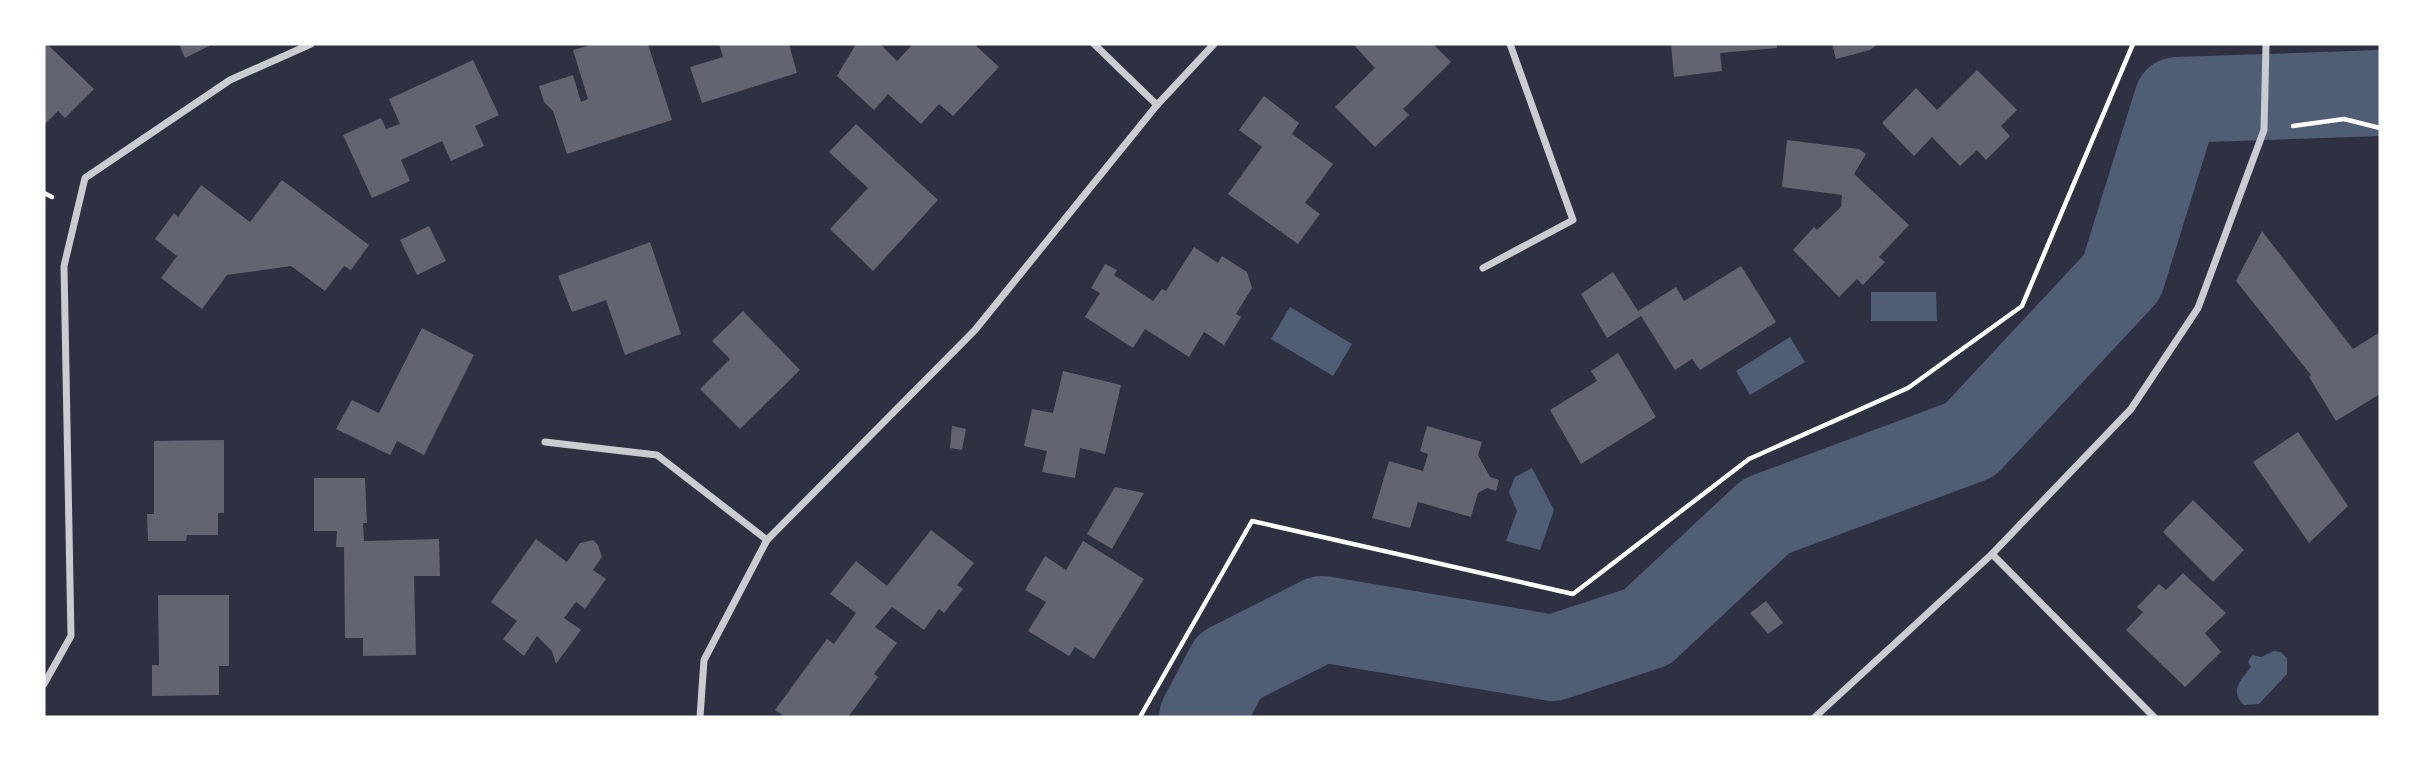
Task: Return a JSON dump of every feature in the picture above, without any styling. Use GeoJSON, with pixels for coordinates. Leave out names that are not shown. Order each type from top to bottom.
{"type":"FeatureCollection","features":[{"type":"Feature","properties":{"kind":"street"},"geometry":{"type":"LineString","coordinates":[[44,684],[71,636],[64,266],[85,178],[230,80],[311,44]]}},
{"type":"Feature","properties":{"kind":"street"},"geometry":{"type":"LineString","coordinates":[[1094,44],[1157,105]]}},
{"type":"Feature","properties":{"kind":"street"},"geometry":{"type":"LineString","coordinates":[[699,717],[705,660],[767,540],[975,330],[1157,105],[1214,44]]}},
{"type":"Feature","properties":{"kind":"street"},"geometry":{"type":"LineString","coordinates":[[1483,268],[1573,220],[1510,44]]}},
{"type":"Feature","properties":{"kind":"street"},"geometry":{"type":"LineString","coordinates":[[1815,717],[1992,554],[2131,409],[2198,308],[2264,130],[2266,44]]}},
{"type":"Feature","properties":{"kind":"street"},"geometry":{"type":"LineString","coordinates":[[545,442],[657,455],[767,540]]}},
{"type":"Feature","properties":{"kind":"street"},"geometry":{"type":"LineString","coordinates":[[1992,554],[2154,717]]}},
{"type":"Feature","properties":{"kind":"path"},"geometry":{"type":"LineString","coordinates":[[1140,717],[1252,521],[1573,594],[1749,459],[1908,388],[2022,306],[2133,44]]}},
{"type":"Feature","properties":{"kind":"path"},"geometry":{"type":"LineString","coordinates":[[2264,130],[2344,118],[2380,128]]}},
{"type":"Feature","properties":{"kind":"water"},"geometry":{"type":"Polygon","coordinates":[[[1871,292],[1936,292],[1937,321],[1871,321],[1871,292]]]}},
{"type":"Feature","properties":{"kind":"water"},"geometry":{"type":"Polygon","coordinates":[[[1290,307],[1352,344],[1333,376],[1271,339],[1290,307]]]}},
{"type":"Feature","properties":{"kind":"water"},"geometry":{"type":"Polygon","coordinates":[[[1790,337],[1805,362],[1750,395],[1736,371],[1790,337]]]}},
{"type":"Feature","properties":{"kind":"water"},"geometry":{"type":"Polygon","coordinates":[[[1532,468],[1554,510],[1540,550],[1506,541],[1517,511],[1509,492],[1515,477],[1532,468]]]}},
{"type":"Feature","properties":{"kind":"water"},"geometry":{"type":"Polygon","coordinates":[[[2274,651],[2281,652],[2287,658],[2287,674],[2259,704],[2244,705],[2237,695],[2237,690],[2240,681],[2251,667],[2248,662],[2252,655],[2261,657],[2274,651]]]}},
{"type":"Feature","properties":{"kind":"building"},"geometry":{"type":"Polygon","coordinates":[[[44,44],[94,89],[65,118],[58,111],[44,125],[44,44]]]}},
{"type":"Feature","properties":{"kind":"building"},"geometry":{"type":"Polygon","coordinates":[[[179,44],[213,44],[185,58],[179,44]]]}},
{"type":"Feature","properties":{"kind":"building"},"geometry":{"type":"Polygon","coordinates":[[[594,44],[648,44],[672,120],[567,154],[553,111],[544,102],[539,86],[573,75],[581,102],[588,99],[573,50],[594,44]]]}},
{"type":"Feature","properties":{"kind":"building"},"geometry":{"type":"Polygon","coordinates":[[[719,44],[789,44],[797,73],[702,103],[690,67],[723,57],[719,44]]]}},
{"type":"Feature","properties":{"kind":"building"},"geometry":{"type":"Polygon","coordinates":[[[856,44],[880,44],[897,61],[913,44],[974,44],[999,67],[953,116],[939,104],[921,124],[888,94],[874,110],[837,76],[856,44]]]}},
{"type":"Feature","properties":{"kind":"building"},"geometry":{"type":"Polygon","coordinates":[[[1353,44],[1433,44],[1451,62],[1403,109],[1409,115],[1375,147],[1335,107],[1375,68],[1353,44]]]}},
{"type":"Feature","properties":{"kind":"building"},"geometry":{"type":"Polygon","coordinates":[[[1671,44],[1777,44],[1777,48],[1720,53],[1722,71],[1674,77],[1671,44]]]}},
{"type":"Feature","properties":{"kind":"building"},"geometry":{"type":"Polygon","coordinates":[[[1832,44],[1878,44],[1870,50],[1836,59],[1832,44]]]}},
{"type":"Feature","properties":{"kind":"building"},"geometry":{"type":"Polygon","coordinates":[[[473,60],[499,115],[475,126],[484,146],[451,161],[442,141],[401,160],[410,181],[372,198],[343,135],[381,118],[386,129],[400,124],[389,99],[473,60]]]}},
{"type":"Feature","properties":{"kind":"building"},"geometry":{"type":"Polygon","coordinates":[[[1977,70],[2017,110],[2001,126],[2010,136],[1986,160],[1977,150],[1960,166],[1932,137],[1914,156],[1882,123],[1916,88],[1937,110],[1977,70]]]}},
{"type":"Feature","properties":{"kind":"building"},"geometry":{"type":"Polygon","coordinates":[[[1264,96],[1299,123],[1292,134],[1333,164],[1305,203],[1320,214],[1298,244],[1228,194],[1262,147],[1239,130],[1264,96]]]}},
{"type":"Feature","properties":{"kind":"building"},"geometry":{"type":"Polygon","coordinates":[[[856,124],[938,200],[873,271],[830,229],[868,188],[829,152],[856,124]]]}},
{"type":"Feature","properties":{"kind":"building"},"geometry":{"type":"Polygon","coordinates":[[[1787,140],[1859,149],[1866,154],[1854,174],[1909,225],[1879,257],[1885,262],[1863,285],[1857,279],[1839,297],[1793,250],[1814,227],[1817,230],[1841,207],[1842,195],[1782,187],[1787,140]]]}},
{"type":"Feature","properties":{"kind":"building"},"geometry":{"type":"Polygon","coordinates":[[[282,180],[369,245],[351,270],[344,266],[325,291],[291,266],[227,275],[202,309],[161,278],[177,256],[155,239],[174,213],[178,217],[201,185],[250,222],[282,180]]]}},
{"type":"Feature","properties":{"kind":"building"},"geometry":{"type":"Polygon","coordinates":[[[429,226],[446,261],[417,275],[400,240],[429,226]]]}},
{"type":"Feature","properties":{"kind":"building"},"geometry":{"type":"Polygon","coordinates":[[[2262,231],[2353,349],[2380,332],[2380,394],[2336,421],[2309,377],[2311,375],[2236,281],[2262,231]]]}},
{"type":"Feature","properties":{"kind":"building"},"geometry":{"type":"Polygon","coordinates":[[[650,242],[681,334],[625,355],[606,300],[572,312],[558,276],[650,242]]]}},
{"type":"Feature","properties":{"kind":"building"},"geometry":{"type":"Polygon","coordinates":[[[1194,247],[1218,263],[1222,256],[1247,272],[1252,288],[1236,314],[1241,317],[1224,345],[1204,332],[1189,357],[1145,329],[1133,348],[1085,317],[1100,293],[1091,288],[1105,264],[1117,270],[1114,275],[1153,301],[1162,289],[1166,291],[1194,247]]]}},
{"type":"Feature","properties":{"kind":"building"},"geometry":{"type":"Polygon","coordinates":[[[1741,266],[1776,322],[1700,370],[1692,359],[1675,370],[1641,316],[1607,338],[1581,294],[1613,272],[1638,311],[1676,287],[1684,301],[1741,266]]]}},
{"type":"Feature","properties":{"kind":"building"},"geometry":{"type":"Polygon","coordinates":[[[743,311],[800,370],[740,429],[700,389],[730,359],[712,341],[743,311]]]}},
{"type":"Feature","properties":{"kind":"building"},"geometry":{"type":"Polygon","coordinates":[[[422,328],[474,355],[424,455],[397,441],[390,455],[336,429],[352,400],[379,413],[422,328]]]}},
{"type":"Feature","properties":{"kind":"building"},"geometry":{"type":"Polygon","coordinates":[[[1618,353],[1656,417],[1581,464],[1550,410],[1597,381],[1591,371],[1618,353]]]}},
{"type":"Feature","properties":{"kind":"building"},"geometry":{"type":"Polygon","coordinates":[[[1063,371],[1121,385],[1105,454],[1080,448],[1075,478],[1042,472],[1047,451],[1024,446],[1032,409],[1053,413],[1063,371]]]}},
{"type":"Feature","properties":{"kind":"building"},"geometry":{"type":"Polygon","coordinates":[[[952,426],[966,429],[962,450],[950,448],[952,426]]]}},
{"type":"Feature","properties":{"kind":"building"},"geometry":{"type":"Polygon","coordinates":[[[1427,426],[1482,442],[1478,455],[1490,477],[1499,480],[1496,491],[1487,488],[1478,493],[1471,517],[1418,502],[1410,528],[1372,518],[1389,461],[1423,471],[1428,454],[1420,451],[1427,426]]]}},
{"type":"Feature","properties":{"kind":"building"},"geometry":{"type":"Polygon","coordinates":[[[2298,432],[2348,506],[2309,543],[2253,462],[2298,432]]]}},
{"type":"Feature","properties":{"kind":"building"},"geometry":{"type":"Polygon","coordinates":[[[224,440],[224,513],[218,513],[218,535],[187,535],[186,541],[148,541],[147,514],[154,514],[154,441],[224,440]]]}},
{"type":"Feature","properties":{"kind":"building"},"geometry":{"type":"Polygon","coordinates":[[[314,478],[365,478],[367,523],[363,523],[364,541],[439,539],[440,576],[414,576],[416,655],[363,656],[363,638],[345,638],[344,547],[336,547],[337,531],[314,531],[314,478]]]}},
{"type":"Feature","properties":{"kind":"building"},"geometry":{"type":"Polygon","coordinates":[[[1115,487],[1144,493],[1112,549],[1087,534],[1115,487]]]}},
{"type":"Feature","properties":{"kind":"building"},"geometry":{"type":"Polygon","coordinates":[[[2193,500],[2244,550],[2213,582],[2163,532],[2193,500]]]}},
{"type":"Feature","properties":{"kind":"building"},"geometry":{"type":"Polygon","coordinates":[[[931,530],[974,563],[957,585],[963,589],[944,613],[939,609],[924,630],[892,607],[875,627],[897,643],[874,674],[878,677],[848,717],[785,717],[775,710],[827,639],[834,644],[856,613],[830,594],[856,561],[887,586],[931,530]]]}},
{"type":"Feature","properties":{"kind":"building"},"geometry":{"type":"Polygon","coordinates":[[[536,539],[567,562],[580,543],[593,540],[602,557],[593,570],[606,579],[585,609],[576,602],[564,618],[581,630],[556,664],[552,651],[537,636],[524,656],[503,639],[517,621],[491,602],[536,539]]]}},
{"type":"Feature","properties":{"kind":"building"},"geometry":{"type":"Polygon","coordinates":[[[1083,541],[1144,579],[1094,659],[1075,647],[1069,656],[1028,631],[1046,602],[1025,590],[1045,556],[1066,570],[1083,541]]]}},
{"type":"Feature","properties":{"kind":"building"},"geometry":{"type":"Polygon","coordinates":[[[2183,573],[2226,613],[2205,633],[2221,652],[2185,687],[2126,630],[2143,612],[2137,607],[2159,584],[2166,590],[2183,573]]]}},
{"type":"Feature","properties":{"kind":"building"},"geometry":{"type":"Polygon","coordinates":[[[158,595],[229,595],[229,666],[219,666],[219,695],[152,696],[152,665],[159,665],[158,595]]]}},
{"type":"Feature","properties":{"kind":"building"},"geometry":{"type":"Polygon","coordinates":[[[1766,601],[1783,623],[1768,634],[1750,613],[1766,601]]]}},
{"type":"Feature","properties":{"kind":"waterway"},"geometry":{"type":"LineString","coordinates":[[1202,717],[1229,666],[1322,619],[1553,658],[1647,627],[1766,516],[1970,440],[2122,277],[2177,100],[2380,93]]}}]}
